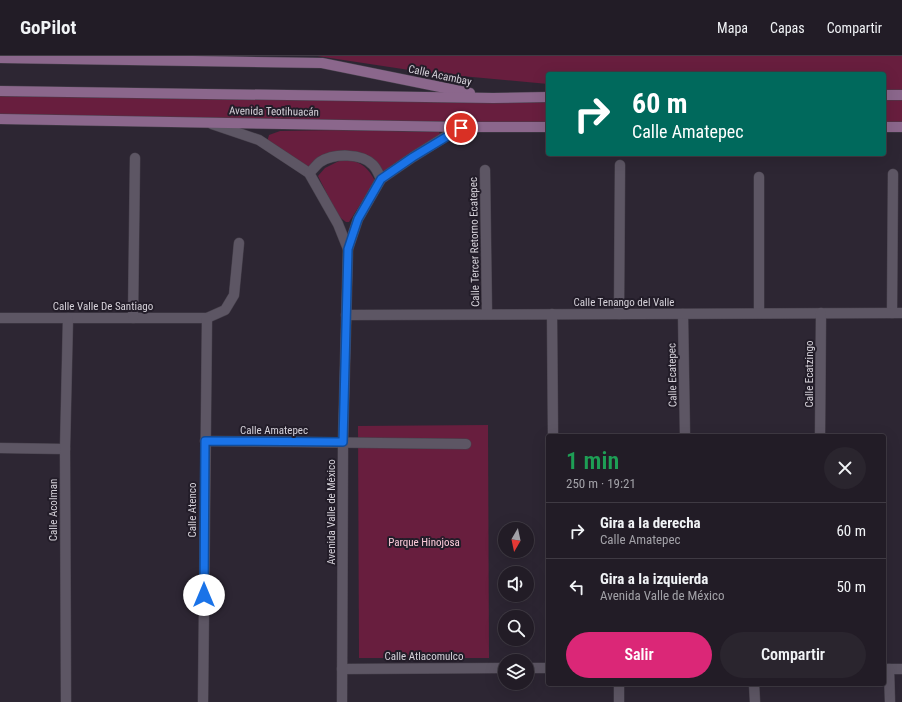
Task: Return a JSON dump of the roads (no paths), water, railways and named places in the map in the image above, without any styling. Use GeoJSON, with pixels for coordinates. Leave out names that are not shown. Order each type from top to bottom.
{"type":"FeatureCollection","features":[{"type":"Feature","properties":{"kind":"main road","name":"Calle Acambay"},"geometry":{"type":"LineString","coordinates":[[0,58],[322,63],[493,98]]}},
{"type":"Feature","properties":{"kind":"main road","name":"Avenida Teotihuacán"},"geometry":{"type":"LineString","coordinates":[[0,91],[546,98]]}},
{"type":"Feature","properties":{"kind":"main road"},"geometry":{"type":"LineString","coordinates":[[886,95],[902,95]]}},
{"type":"Feature","properties":{"kind":"main road","name":"Avenida Teotihuacán"},"geometry":{"type":"LineString","coordinates":[[0,119],[461,128],[546,127]]}},
{"type":"Feature","properties":{"kind":"main road"},"geometry":{"type":"LineString","coordinates":[[886,127],[902,127]]}},
{"type":"Feature","properties":{"kind":"street","name":"Avenida Valle de México"},"geometry":{"type":"LineString","coordinates":[[205,122],[259,140],[309,173],[338,224],[348,249]]}},
{"type":"Feature","properties":{"kind":"street","name":"Avenida Valle de México"},"geometry":{"type":"LineString","coordinates":[[342,702],[343,442],[348,249],[358,219],[381,179],[413,157],[461,128]]}},
{"type":"Feature","properties":{"kind":"street"},"geometry":{"type":"LineString","coordinates":[[309,173],[320,162],[346,155],[360,157],[373,165],[381,179]]}},
{"type":"Feature","properties":{"kind":"street"},"geometry":{"type":"LineString","coordinates":[[133,318],[135,158]]}},
{"type":"Feature","properties":{"kind":"street"},"geometry":{"type":"LineString","coordinates":[[619,314],[620,165]]}},
{"type":"Feature","properties":{"kind":"street","name":"Calle Tercer Retorno Ecatepec"},"geometry":{"type":"LineString","coordinates":[[485,170],[487,314]]}},
{"type":"Feature","properties":{"kind":"street"},"geometry":{"type":"LineString","coordinates":[[893,174],[897,313]]}},
{"type":"Feature","properties":{"kind":"street"},"geometry":{"type":"LineString","coordinates":[[759,177],[759,313]]}},
{"type":"Feature","properties":{"kind":"street"},"geometry":{"type":"LineString","coordinates":[[207,318],[225,310],[234,295],[239,243]]}},
{"type":"Feature","properties":{"kind":"street","name":"Calle Ecatzingo"},"geometry":{"type":"LineString","coordinates":[[820,434],[821,313]]}},
{"type":"Feature","properties":{"kind":"street","name":"Calle Tenango del Valle"},"geometry":{"type":"LineString","coordinates":[[346,315],[897,313]]}},
{"type":"Feature","properties":{"kind":"street"},"geometry":{"type":"LineString","coordinates":[[552,314],[553,434]]}},
{"type":"Feature","properties":{"kind":"street","name":"Calle Ecatepec"},"geometry":{"type":"LineString","coordinates":[[682,314],[685,434]]}},
{"type":"Feature","properties":{"kind":"street","name":"Calle Valle De Santiago"},"geometry":{"type":"LineString","coordinates":[[0,318],[207,318]]}},
{"type":"Feature","properties":{"kind":"street","name":"Calle Acolman"},"geometry":{"type":"LineString","coordinates":[[66,702],[65,449],[68,318]]}},
{"type":"Feature","properties":{"kind":"street","name":"Calle Atenco"},"geometry":{"type":"LineString","coordinates":[[203,702],[207,318]]}},
{"type":"Feature","properties":{"kind":"street","name":"Calle Amatepec"},"geometry":{"type":"LineString","coordinates":[[205,441],[466,444]]}},
{"type":"Feature","properties":{"kind":"street"},"geometry":{"type":"LineString","coordinates":[[0,448],[65,449]]}},
{"type":"Feature","properties":{"kind":"street","name":"Calle Atlacomulco"},"geometry":{"type":"LineString","coordinates":[[342,668],[498,668]]}},
{"type":"Feature","properties":{"kind":"street"},"geometry":{"type":"LineString","coordinates":[[534,668],[546,668]]}},
{"type":"Feature","properties":{"kind":"street"},"geometry":{"type":"LineString","coordinates":[[890,702],[887,669],[902,669]]}},
{"type":"Feature","properties":{"kind":"street"},"geometry":{"type":"LineString","coordinates":[[619,686],[619,702]]}},
{"type":"Feature","properties":{"kind":"street"},"geometry":{"type":"LineString","coordinates":[[754,686],[755,702]]}},
{"type":"Feature","properties":{"kind":"park label","name":"Parque Hinojosa"},"geometry":{"type":"Point","coordinates":[424,542]}}]}
